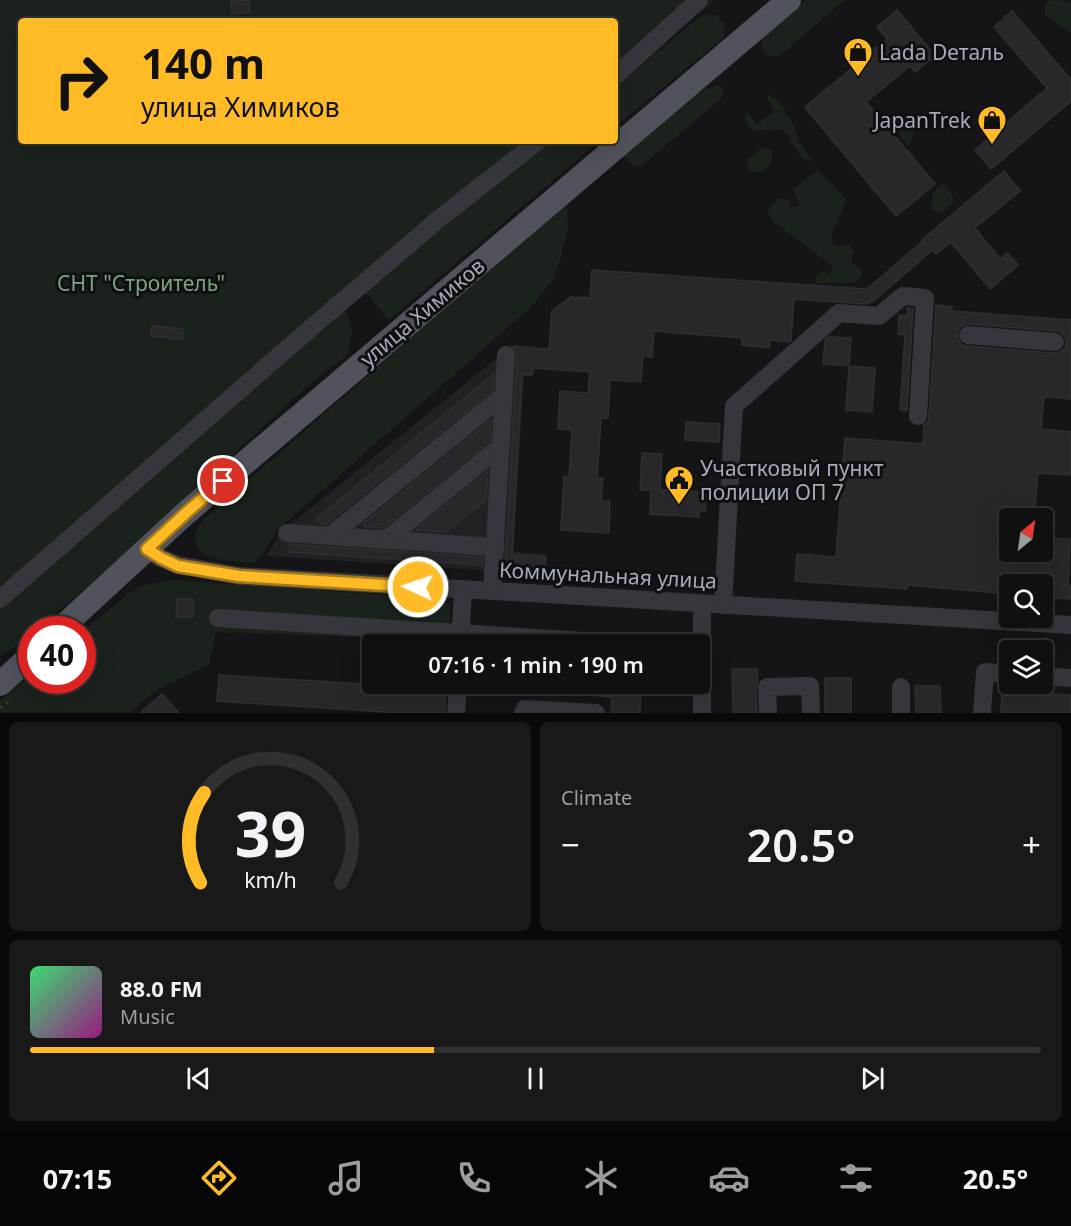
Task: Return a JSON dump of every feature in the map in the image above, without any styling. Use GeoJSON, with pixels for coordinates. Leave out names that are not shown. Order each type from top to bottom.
{"type":"FeatureCollection","features":[{"type":"Feature","properties":{"kind":"main road","name":"улица Химиков"},"geometry":{"type":"LineString","coordinates":[[74,616],[187,512],[789,0]]}},
{"type":"Feature","properties":{"kind":"main road"},"geometry":{"type":"LineString","coordinates":[[0,684],[18,668]]}},
{"type":"Feature","properties":{"kind":"street"},"geometry":{"type":"LineString","coordinates":[[618,73],[699,0]]}},
{"type":"Feature","properties":{"kind":"street"},"geometry":{"type":"LineString","coordinates":[[0,599],[312,327],[440,218],[534,144]]}},
{"type":"Feature","properties":{"kind":"street"},"geometry":{"type":"LineString","coordinates":[[723,604],[734,406],[839,314],[879,316],[903,296],[924,298],[918,416]]}},
{"type":"Feature","properties":{"kind":"street"},"geometry":{"type":"LineString","coordinates":[[969,335],[1055,342]]}},
{"type":"Feature","properties":{"kind":"street"},"geometry":{"type":"LineString","coordinates":[[492,591],[506,356]]}},
{"type":"Feature","properties":{"kind":"street"},"geometry":{"type":"LineString","coordinates":[[330,536],[504,394]]}},
{"type":"Feature","properties":{"kind":"street"},"geometry":{"type":"LineString","coordinates":[[386,540],[501,446]]}},
{"type":"Feature","properties":{"kind":"street"},"geometry":{"type":"LineString","coordinates":[[287,533],[495,547]]}},
{"type":"Feature","properties":{"kind":"street","name":"Коммунальная улица"},"geometry":{"type":"LineString","coordinates":[[147,549],[178,566],[239,576],[1071,625]]}},
{"type":"Feature","properties":{"kind":"street"},"geometry":{"type":"LineString","coordinates":[[461,634],[464,590]]}},
{"type":"Feature","properties":{"kind":"street"},"geometry":{"type":"LineString","coordinates":[[701,634],[702,603]]}},
{"type":"Feature","properties":{"kind":"street"},"geometry":{"type":"LineString","coordinates":[[218,618],[403,634]]}},
{"type":"Feature","properties":{"kind":"street"},"geometry":{"type":"LineString","coordinates":[[982,713],[985,672],[999,673]]}},
{"type":"Feature","properties":{"kind":"street"},"geometry":{"type":"LineString","coordinates":[[1053,677],[1071,678]]}},
{"type":"Feature","properties":{"kind":"street"},"geometry":{"type":"LineString","coordinates":[[768,713],[767,687],[810,686],[811,713]]}},
{"type":"Feature","properties":{"kind":"street"},"geometry":{"type":"LineString","coordinates":[[901,687],[901,713]]}},
{"type":"Feature","properties":{"kind":"street"},"geometry":{"type":"LineString","coordinates":[[456,713],[457,694]]}},
{"type":"Feature","properties":{"kind":"street"},"geometry":{"type":"LineString","coordinates":[[702,694],[702,713]]}},
{"type":"Feature","properties":{"kind":"street"},"geometry":{"type":"LineString","coordinates":[[523,713],[525,709],[596,713]]}},
{"type":"Feature","properties":{"kind":"shaded area"},"geometry":{"type":"Polygon","coordinates":[[[513,345],[535,346],[534,376],[524,376],[513,552],[547,554],[546,574],[267,556],[281,532],[513,345]]]}},
{"type":"Feature","properties":{"kind":"green space","name":"СНТ \"Строитель\""},"geometry":{"type":"Polygon","coordinates":[[[0,0],[714,1],[618,76],[618,18],[18,18],[18,144],[531,144],[0,592],[0,0]]]}},
{"type":"Feature","properties":{"kind":"green space"},"geometry":{"type":"Polygon","coordinates":[[[805,0],[845,0],[779,56],[768,56],[761,48],[763,38],[805,0]]]}},
{"type":"Feature","properties":{"kind":"green space"},"geometry":{"type":"Polygon","coordinates":[[[1048,1],[1071,3],[1071,33],[1045,14],[1045,5],[1048,1]]]}},
{"type":"Feature","properties":{"kind":"green space"},"geometry":{"type":"Polygon","coordinates":[[[702,15],[716,15],[725,25],[724,37],[618,125],[618,85],[702,15]]]}},
{"type":"Feature","properties":{"kind":"green space"},"geometry":{"type":"Polygon","coordinates":[[[718,85],[724,89],[721,99],[641,166],[633,165],[622,157],[694,95],[718,85]]]}},
{"type":"Feature","properties":{"kind":"green space"},"geometry":{"type":"Polygon","coordinates":[[[767,94],[785,109],[784,112],[795,126],[798,141],[813,161],[804,159],[790,142],[791,138],[782,129],[754,131],[748,125],[745,120],[746,111],[757,125],[774,111],[767,94]]]}},
{"type":"Feature","properties":{"kind":"green space"},"geometry":{"type":"Polygon","coordinates":[[[896,117],[913,127],[913,135],[908,146],[888,121],[896,117]]]}},
{"type":"Feature","properties":{"kind":"green space"},"geometry":{"type":"Polygon","coordinates":[[[544,144],[595,144],[389,320],[364,291],[544,144]]]}},
{"type":"Feature","properties":{"kind":"green space"},"geometry":{"type":"Polygon","coordinates":[[[766,147],[772,150],[772,156],[766,169],[757,172],[747,168],[748,159],[766,147]]]}},
{"type":"Feature","properties":{"kind":"green space"},"geometry":{"type":"Polygon","coordinates":[[[818,170],[847,200],[831,235],[833,243],[839,247],[850,244],[854,253],[852,263],[860,268],[863,274],[857,281],[851,283],[816,283],[816,277],[822,272],[829,274],[833,266],[774,222],[767,210],[780,198],[789,200],[790,206],[799,207],[793,189],[818,170]]]}},
{"type":"Feature","properties":{"kind":"green space"},"geometry":{"type":"Polygon","coordinates":[[[945,183],[954,201],[938,214],[931,207],[932,199],[936,190],[945,183]]]}},
{"type":"Feature","properties":{"kind":"green space"},"geometry":{"type":"Polygon","coordinates":[[[567,205],[568,230],[553,280],[531,307],[275,532],[255,563],[216,559],[200,550],[196,543],[196,534],[205,518],[499,261],[567,205]]]}},
{"type":"Feature","properties":{"kind":"green space"},"geometry":{"type":"Polygon","coordinates":[[[346,311],[352,329],[348,354],[307,386],[120,559],[53,616],[18,616],[18,644],[0,657],[0,607],[331,315],[346,311]]]}},
{"type":"Feature","properties":{"kind":"green space"},"geometry":{"type":"Polygon","coordinates":[[[172,580],[440,599],[450,605],[450,628],[447,634],[362,634],[362,637],[216,632],[209,665],[156,690],[129,713],[0,713],[0,701],[18,685],[18,694],[96,694],[96,620],[129,593],[144,585],[172,580]]]}},
{"type":"Feature","properties":{"kind":"building"},"geometry":{"type":"Polygon","coordinates":[[[249,0],[250,12],[232,14],[231,1],[249,0]]]}},
{"type":"Feature","properties":{"kind":"building"},"geometry":{"type":"Polygon","coordinates":[[[897,10],[935,56],[915,72],[910,66],[866,102],[935,184],[896,216],[805,107],[887,39],[877,27],[897,10]]]}},
{"type":"Feature","properties":{"kind":"building"},"geometry":{"type":"Polygon","coordinates":[[[1012,11],[1071,80],[1071,101],[991,169],[975,150],[1047,88],[994,27],[1012,11]]]}},
{"type":"Feature","properties":{"kind":"building"},"geometry":{"type":"Polygon","coordinates":[[[1004,171],[1020,191],[975,228],[1000,259],[1008,253],[1018,265],[990,289],[951,242],[936,254],[932,250],[876,299],[867,304],[794,299],[790,342],[770,340],[769,348],[742,345],[742,338],[654,331],[652,357],[643,356],[641,382],[610,380],[608,418],[601,418],[597,478],[603,478],[601,501],[610,501],[609,533],[561,530],[564,476],[569,477],[572,430],[558,429],[560,391],[588,393],[590,372],[533,368],[532,375],[522,374],[512,555],[546,557],[545,570],[505,567],[517,356],[513,347],[549,349],[552,311],[571,297],[590,298],[592,270],[867,289],[1004,171]]]}},
{"type":"Feature","properties":{"kind":"building"},"geometry":{"type":"Polygon","coordinates":[[[936,305],[952,307],[952,311],[1071,320],[1071,399],[1044,397],[1041,429],[1071,432],[1071,475],[1038,473],[1035,508],[999,508],[999,562],[1053,562],[1053,538],[1070,539],[1068,586],[1071,586],[1071,599],[1053,598],[1053,574],[999,574],[999,593],[908,585],[907,589],[795,581],[797,554],[836,557],[845,438],[923,444],[924,425],[928,422],[936,305]],[[969,324],[959,328],[957,334],[962,345],[967,346],[1054,353],[1065,348],[1065,337],[1061,332],[969,324]]]}},
{"type":"Feature","properties":{"kind":"building"},"geometry":{"type":"Polygon","coordinates":[[[907,308],[913,309],[907,411],[900,410],[905,335],[898,334],[899,315],[907,316],[907,308]]]}},
{"type":"Feature","properties":{"kind":"building"},"geometry":{"type":"Polygon","coordinates":[[[152,326],[184,329],[183,339],[151,336],[152,326]]]}},
{"type":"Feature","properties":{"kind":"building"},"geometry":{"type":"Polygon","coordinates":[[[829,337],[851,338],[849,366],[823,364],[825,340],[829,337]]]}},
{"type":"Feature","properties":{"kind":"building"},"geometry":{"type":"Polygon","coordinates":[[[849,366],[875,368],[872,412],[846,410],[849,366]]]}},
{"type":"Feature","properties":{"kind":"building"},"geometry":{"type":"Polygon","coordinates":[[[494,374],[493,390],[326,524],[321,524],[317,518],[494,374]]]}},
{"type":"Feature","properties":{"kind":"building"},"geometry":{"type":"Polygon","coordinates":[[[491,420],[490,441],[383,528],[366,527],[363,524],[491,420]]]}},
{"type":"Feature","properties":{"kind":"building"},"geometry":{"type":"Polygon","coordinates":[[[686,422],[720,424],[719,442],[685,440],[686,422]]]}},
{"type":"Feature","properties":{"kind":"building"},"geometry":{"type":"Polygon","coordinates":[[[642,453],[662,454],[660,490],[707,492],[705,511],[699,511],[699,517],[650,514],[651,490],[640,490],[642,453]]]}},
{"type":"Feature","properties":{"kind":"building"},"geometry":{"type":"Polygon","coordinates":[[[488,471],[486,500],[446,532],[416,530],[488,471]]]}},
{"type":"Feature","properties":{"kind":"building"},"geometry":{"type":"Polygon","coordinates":[[[289,544],[483,557],[482,565],[289,552],[289,544]]]}},
{"type":"Feature","properties":{"kind":"building"},"geometry":{"type":"Polygon","coordinates":[[[177,599],[193,599],[193,617],[176,617],[177,599]]]}},
{"type":"Feature","properties":{"kind":"building"},"geometry":{"type":"Polygon","coordinates":[[[732,669],[757,669],[757,713],[733,713],[732,669]]]}},
{"type":"Feature","properties":{"kind":"building"},"geometry":{"type":"Polygon","coordinates":[[[219,675],[362,684],[362,694],[446,694],[445,713],[401,713],[217,701],[219,675]]]}},
{"type":"Feature","properties":{"kind":"building"},"geometry":{"type":"Polygon","coordinates":[[[825,678],[851,678],[851,713],[825,713],[825,678]]]}},
{"type":"Feature","properties":{"kind":"building"},"geometry":{"type":"Polygon","coordinates":[[[915,686],[940,686],[941,713],[916,713],[915,686]]]}},
{"type":"Feature","properties":{"kind":"building"},"geometry":{"type":"Polygon","coordinates":[[[162,694],[179,713],[140,713],[162,694]]]}},
{"type":"Feature","properties":{"kind":"building"},"geometry":{"type":"Polygon","coordinates":[[[572,694],[641,694],[640,713],[611,713],[612,697],[572,694]]]}},
{"type":"Feature","properties":{"kind":"building"},"geometry":{"type":"Polygon","coordinates":[[[1002,694],[1071,695],[1071,713],[1001,713],[1002,694]]]}},
{"type":"Feature","properties":{"kind":"place","name":"Lada Dеталь"},"geometry":{"type":"Point","coordinates":[858,78]}},
{"type":"Feature","properties":{"kind":"place","name":"JapanTrek"},"geometry":{"type":"Point","coordinates":[992,146]}},
{"type":"Feature","properties":{"kind":"place","name":"Участковый пункт полиции ОП 7"},"geometry":{"type":"Point","coordinates":[679,506]}},
{"type":"Feature","properties":{"kind":"route"},"geometry":{"type":"LineString","coordinates":[[223,481],[147,549],[178,566],[239,576],[418,587]]}}]}
